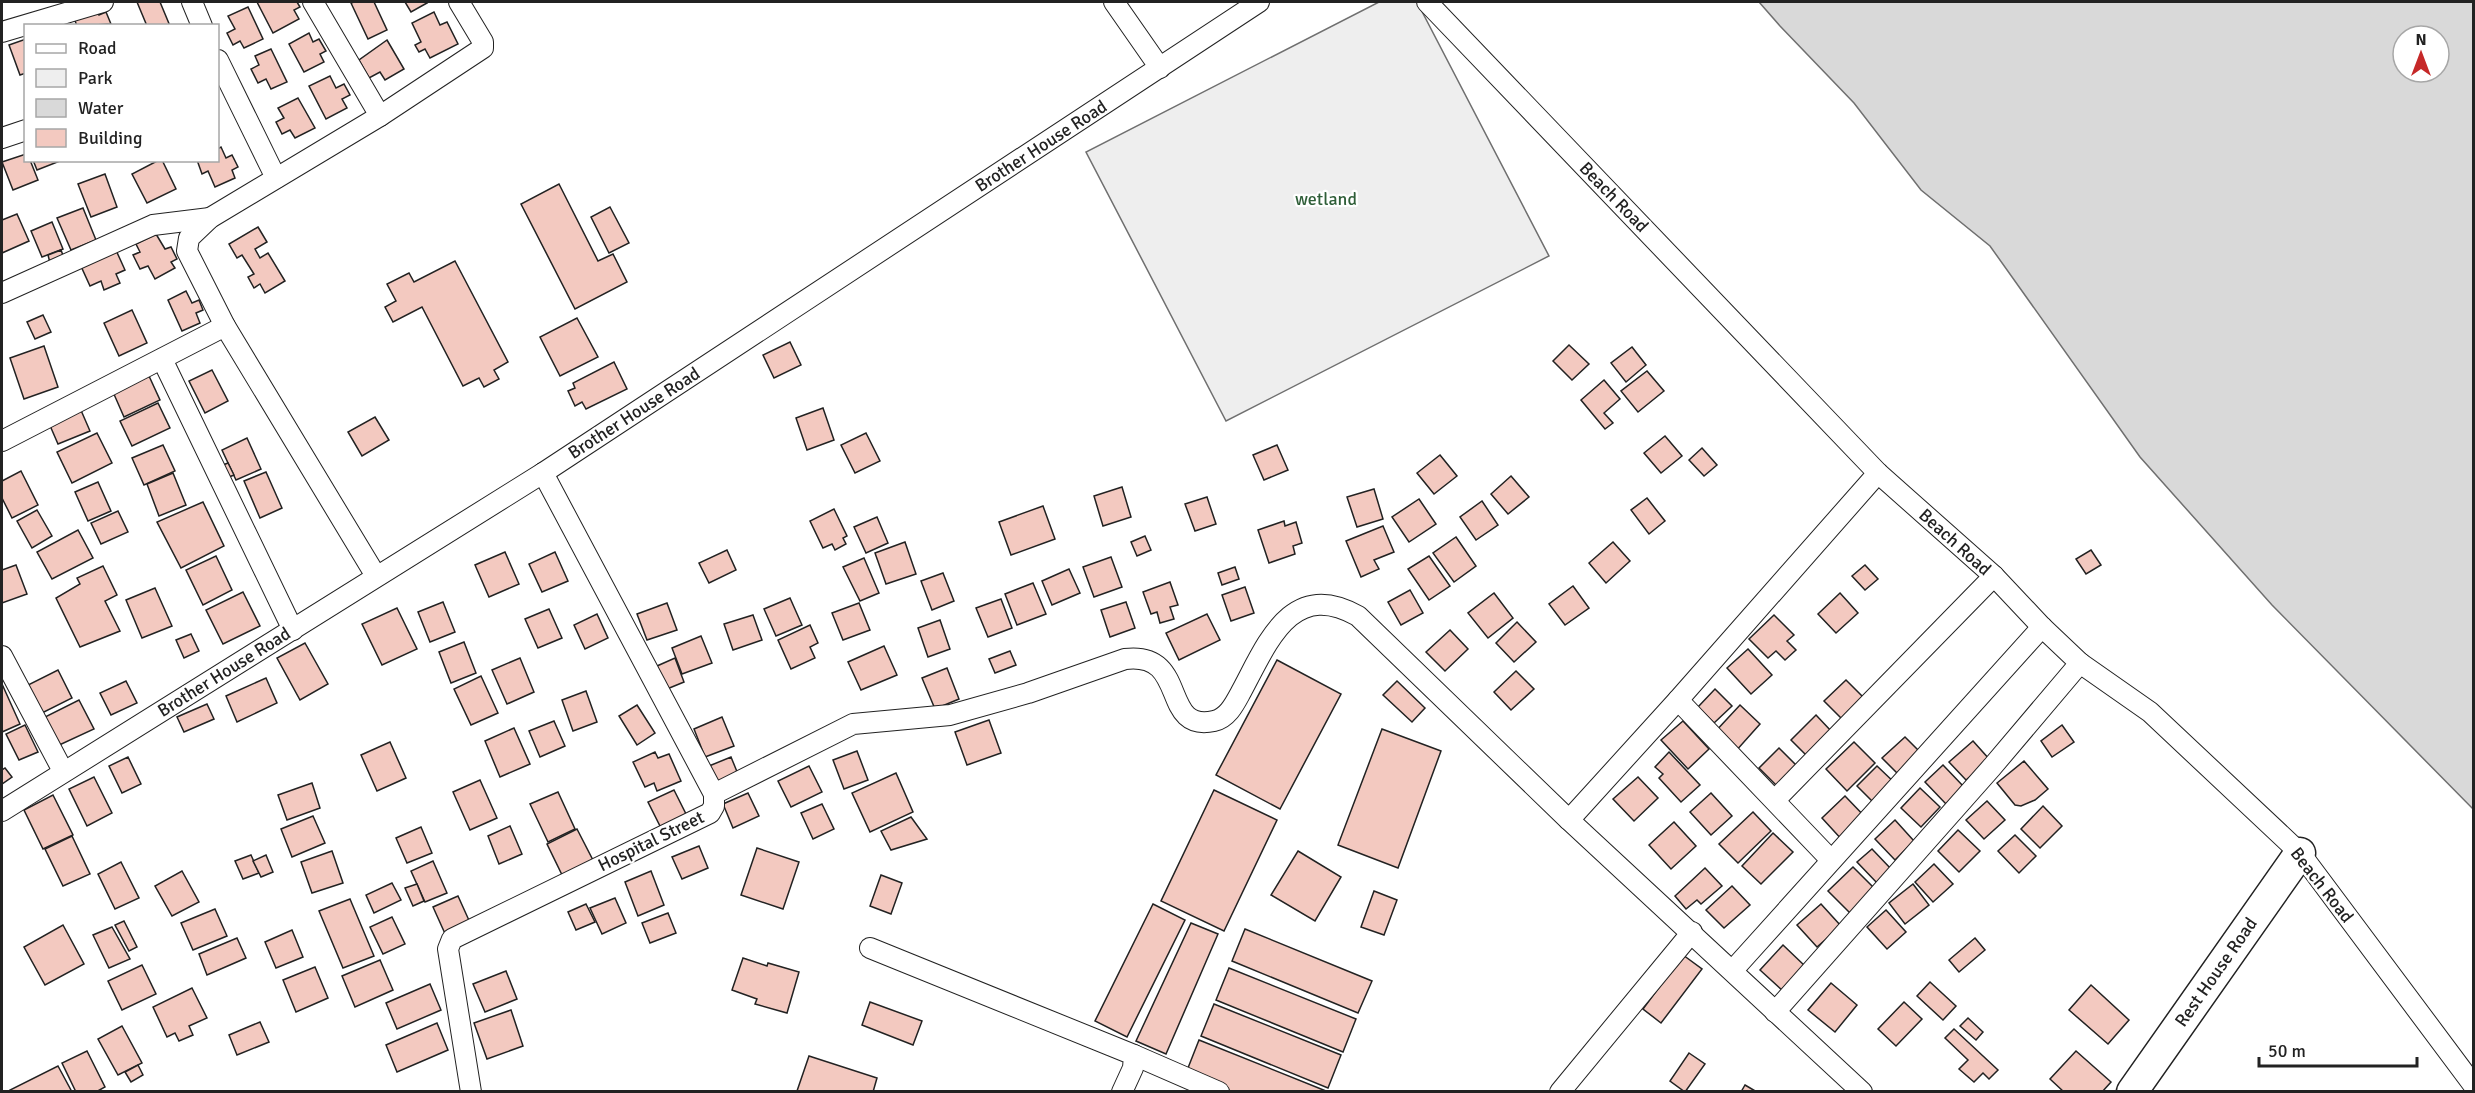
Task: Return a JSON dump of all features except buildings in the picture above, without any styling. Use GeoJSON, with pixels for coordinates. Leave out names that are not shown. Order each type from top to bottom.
{"type":"FeatureCollection","features":[{"type":"Feature","properties":{"kind":"main road","name":"Rest House Road"},"geometry":{"type":"LineString","coordinates":[[2132,1092],[2300,853]]}},
{"type":"Feature","properties":{"kind":"street"},"geometry":{"type":"LineString","coordinates":[[29,24],[103,2]]}},
{"type":"Feature","properties":{"kind":"street"},"geometry":{"type":"LineString","coordinates":[[192,2],[201,24]]}},
{"type":"Feature","properties":{"kind":"street"},"geometry":{"type":"LineString","coordinates":[[313,2],[380,116]]}},
{"type":"Feature","properties":{"kind":"street"},"geometry":{"type":"LineString","coordinates":[[376,576],[225,326],[187,251],[189,238],[210,218],[380,116],[483,48],[483,42],[459,2]]}},
{"type":"Feature","properties":{"kind":"street"},"geometry":{"type":"LineString","coordinates":[[1113,2],[1160,68]]}},
{"type":"Feature","properties":{"kind":"street","name":"Brother House Road"},"geometry":{"type":"LineString","coordinates":[[2,811],[543,473],[1259,2]]}},
{"type":"Feature","properties":{"kind":"street","name":"Beach Road"},"geometry":{"type":"LineString","coordinates":[[1427,2],[1878,473],[1994,576],[2080,663],[2150,712],[2300,853],[2474,1086]]}},
{"type":"Feature","properties":{"kind":"street"},"geometry":{"type":"LineString","coordinates":[[2,32],[24,25]]}},
{"type":"Feature","properties":{"kind":"street"},"geometry":{"type":"LineString","coordinates":[[219,62],[276,178]]}},
{"type":"Feature","properties":{"kind":"street"},"geometry":{"type":"LineString","coordinates":[[2,138],[24,131]]}},
{"type":"Feature","properties":{"kind":"street"},"geometry":{"type":"LineString","coordinates":[[2,293],[153,225],[210,218]]}},
{"type":"Feature","properties":{"kind":"street"},"geometry":{"type":"LineString","coordinates":[[2,441],[225,326]]}},
{"type":"Feature","properties":{"kind":"street"},"geometry":{"type":"LineString","coordinates":[[162,360],[293,630]]}},
{"type":"Feature","properties":{"kind":"street","name":"Hospital Street"},"geometry":{"type":"LineString","coordinates":[[471,1092],[448,949],[452,939],[710,813],[714,806],[714,794],[543,473]]}},
{"type":"Feature","properties":{"kind":"street"},"geometry":{"type":"LineString","coordinates":[[1569,820],[1878,473]]}},
{"type":"Feature","properties":{"kind":"street"},"geometry":{"type":"LineString","coordinates":[[1775,800],[1994,576]]}},
{"type":"Feature","properties":{"kind":"street"},"geometry":{"type":"LineString","coordinates":[[714,794],[853,724],[950,715],[1028,693],[1125,659],[1151,660],[1166,675],[1180,708],[1186,716],[1201,722],[1217,721],[1228,713],[1235,703],[1269,641],[1283,621],[1300,609],[1321,604],[1343,608],[1358,616],[1569,820],[1862,1092]]}},
{"type":"Feature","properties":{"kind":"street"},"geometry":{"type":"LineString","coordinates":[[1733,970],[2042,627]]}},
{"type":"Feature","properties":{"kind":"street"},"geometry":{"type":"LineString","coordinates":[[2,656],[63,771]]}},
{"type":"Feature","properties":{"kind":"street"},"geometry":{"type":"LineString","coordinates":[[1775,1012],[1992,767],[2080,663]]}},
{"type":"Feature","properties":{"kind":"street"},"geometry":{"type":"LineString","coordinates":[[1678,700],[1831,860]]}},
{"type":"Feature","properties":{"kind":"street"},"geometry":{"type":"LineString","coordinates":[[1560,1092],[1692,932]]}},
{"type":"Feature","properties":{"kind":"street"},"geometry":{"type":"LineString","coordinates":[[870,948],[1219,1092]]}},
{"type":"Feature","properties":{"kind":"street"},"geometry":{"type":"LineString","coordinates":[[1122,1092],[1133,1068],[1134,1055]]}},
{"type":"Feature","properties":{"kind":"green space","name":"wetland"},"geometry":{"type":"Polygon","coordinates":[[[1379,2],[1417,2],[1549,256],[1226,421],[1086,152],[1379,2]]]}},
{"type":"Feature","properties":{"kind":"water"},"geometry":{"type":"Polygon","coordinates":[[[1759,2],[2473,2],[2473,809],[2272,605],[2140,457],[1990,246],[1921,190],[1854,103],[1759,2]]]}}]}
